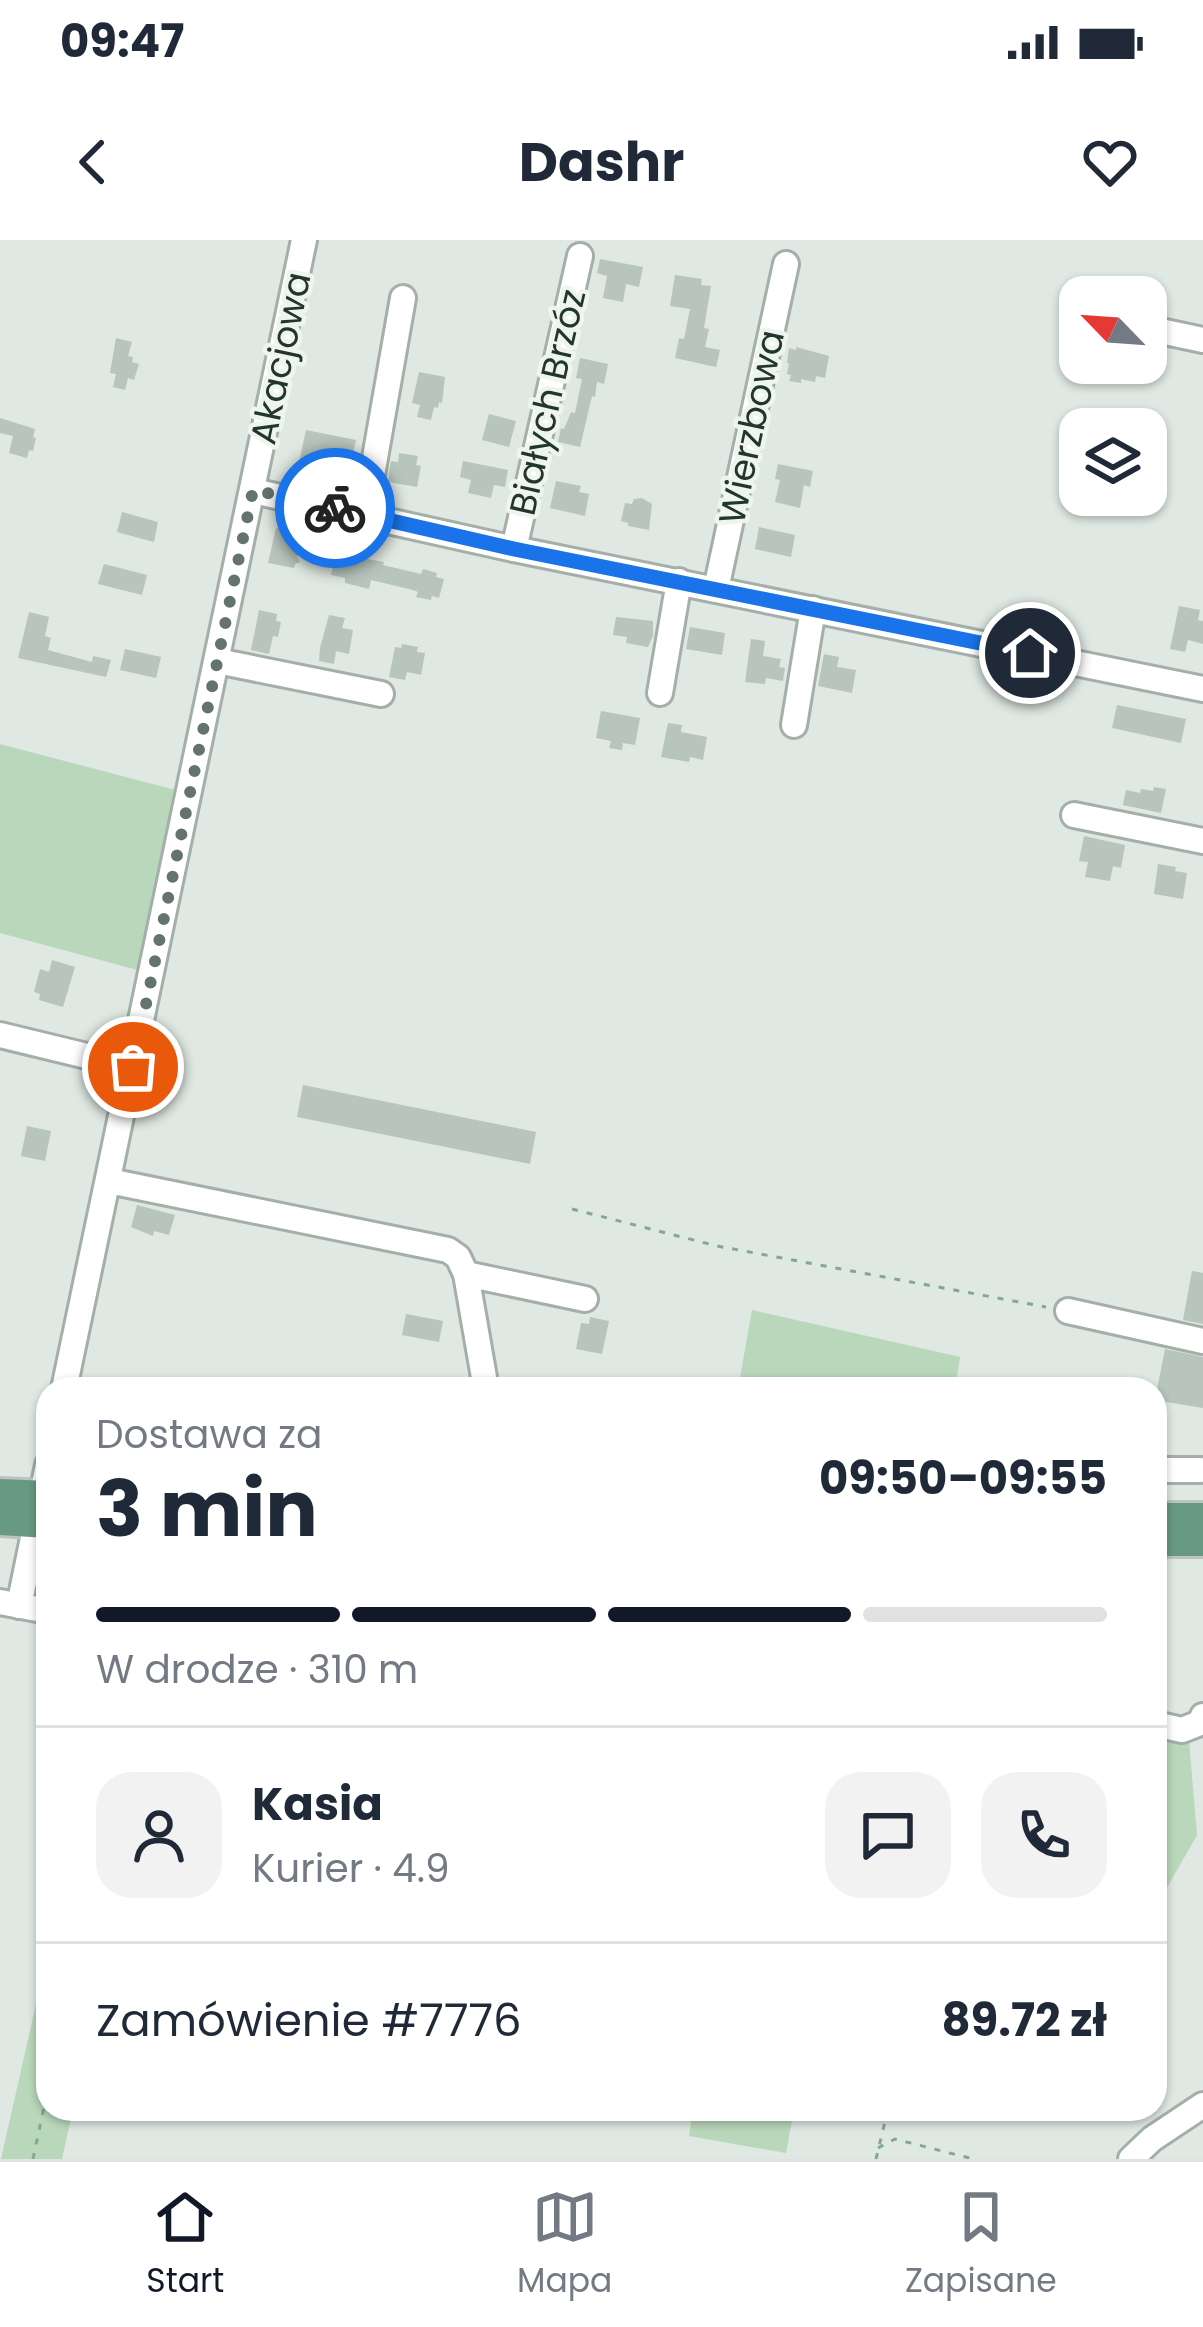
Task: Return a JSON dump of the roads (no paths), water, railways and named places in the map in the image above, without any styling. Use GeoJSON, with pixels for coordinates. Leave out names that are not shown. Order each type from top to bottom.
{"type":"FeatureCollection","features":[{"type":"Feature","properties":{"kind":"main road"},"geometry":{"type":"LineString","coordinates":[[0,1494],[36,1500]]}},
{"type":"Feature","properties":{"kind":"main road"},"geometry":{"type":"LineString","coordinates":[[0,1520],[36,1504]]}},
{"type":"Feature","properties":{"kind":"main road"},"geometry":{"type":"LineString","coordinates":[[1167,1518],[1203,1518]]}},
{"type":"Feature","properties":{"kind":"main road"},"geometry":{"type":"LineString","coordinates":[[1167,1540],[1203,1541]]}},
{"type":"Feature","properties":{"kind":"street","name":"Akacjowa"},"geometry":{"type":"LineString","coordinates":[[67,1377],[304,240]]}},
{"type":"Feature","properties":{"kind":"street","name":"Białych Brzóz"},"geometry":{"type":"LineString","coordinates":[[514,549],[580,256]]}},
{"type":"Feature","properties":{"kind":"street","name":"Wierzbowa"},"geometry":{"type":"LineString","coordinates":[[716,589],[786,264]]}},
{"type":"Feature","properties":{"kind":"street"},"geometry":{"type":"LineString","coordinates":[[364,515],[403,298]]}},
{"type":"Feature","properties":{"kind":"street"},"geometry":{"type":"LineString","coordinates":[[1167,332],[1203,340]]}},
{"type":"Feature","properties":{"kind":"street"},"geometry":{"type":"LineString","coordinates":[[253,490],[514,549],[1203,689]]}},
{"type":"Feature","properties":{"kind":"street"},"geometry":{"type":"LineString","coordinates":[[660,693],[679,581]]}},
{"type":"Feature","properties":{"kind":"street"},"geometry":{"type":"LineString","coordinates":[[794,724],[813,609]]}},
{"type":"Feature","properties":{"kind":"street"},"geometry":{"type":"LineString","coordinates":[[217,661],[381,694]]}},
{"type":"Feature","properties":{"kind":"street"},"geometry":{"type":"LineString","coordinates":[[1073,815],[1203,841]]}},
{"type":"Feature","properties":{"kind":"street"},"geometry":{"type":"LineString","coordinates":[[0,1035],[133,1067]]}},
{"type":"Feature","properties":{"kind":"street"},"geometry":{"type":"LineString","coordinates":[[109,1181],[448,1250],[458,1257],[466,1274],[484,1377]]}},
{"type":"Feature","properties":{"kind":"street"},"geometry":{"type":"LineString","coordinates":[[466,1274],[585,1299]]}},
{"type":"Feature","properties":{"kind":"street"},"geometry":{"type":"LineString","coordinates":[[1068,1311],[1203,1341]]}},
{"type":"Feature","properties":{"kind":"street"},"geometry":{"type":"LineString","coordinates":[[1167,1469],[1201,1470]]}},
{"type":"Feature","properties":{"kind":"street"},"geometry":{"type":"LineString","coordinates":[[10,1604],[36,1525]]}},
{"type":"Feature","properties":{"kind":"street"},"geometry":{"type":"LineString","coordinates":[[1167,1727],[1182,1730],[1200,1723],[1203,1716]]}},
{"type":"Feature","properties":{"kind":"street"},"geometry":{"type":"LineString","coordinates":[[1131,2159],[1203,2105]]}}]}
